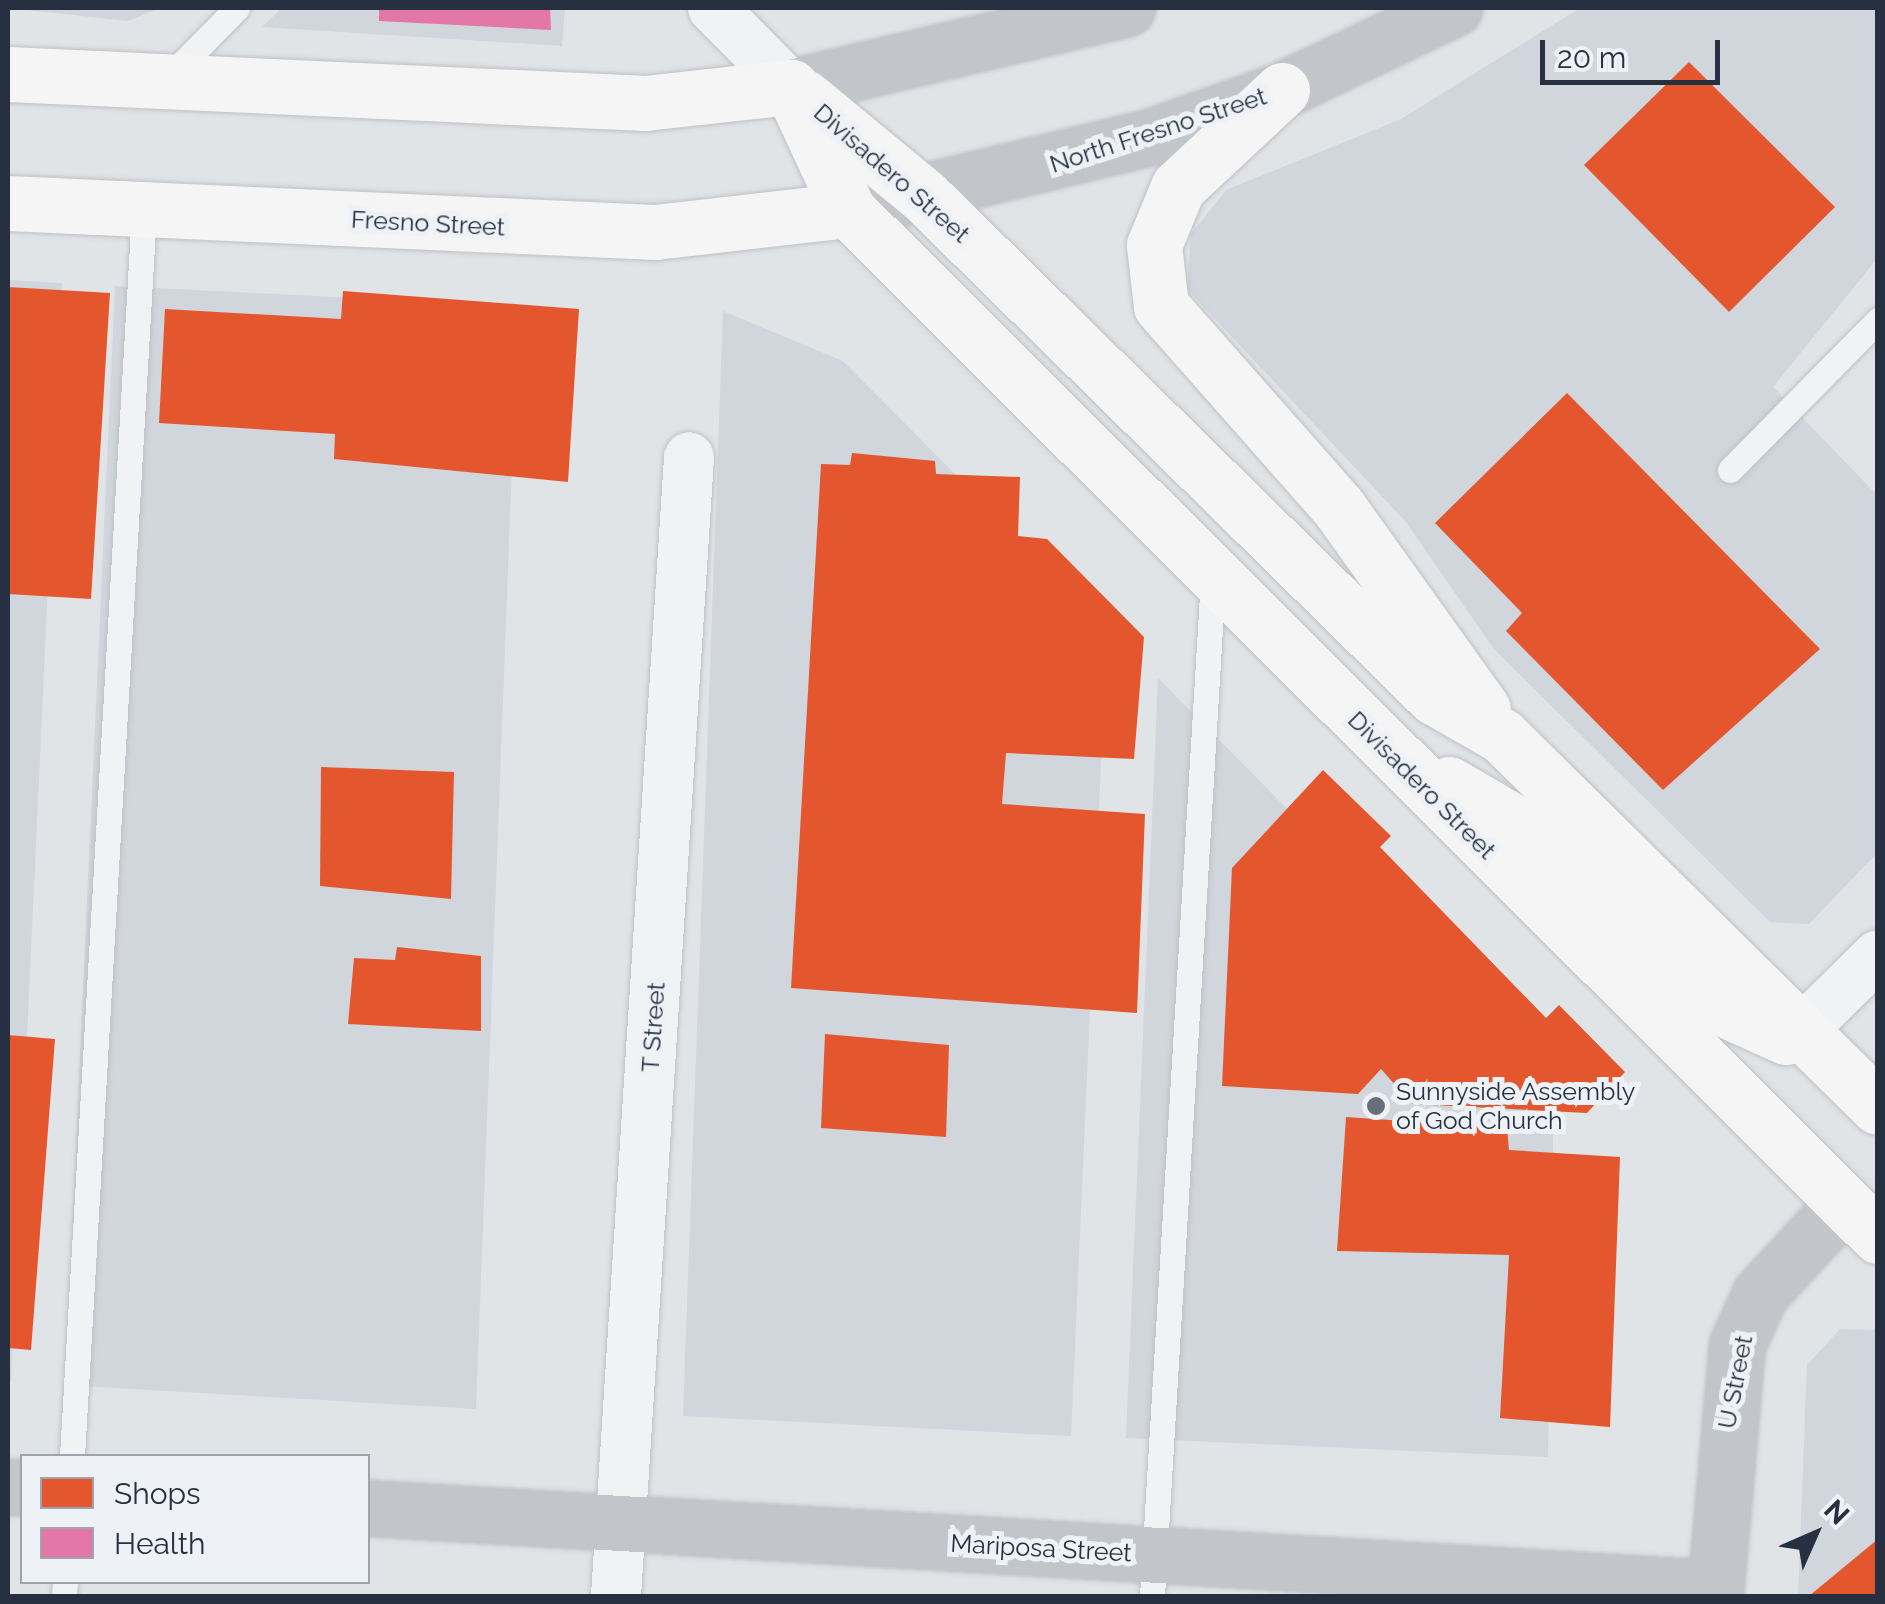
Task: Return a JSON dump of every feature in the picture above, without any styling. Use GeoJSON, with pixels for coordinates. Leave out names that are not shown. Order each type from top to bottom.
{"type":"FeatureCollection","features":[{"type":"Feature","properties":{"kind":"main road"},"geometry":{"type":"LineString","coordinates":[[8,74],[646,103],[791,87],[1127,8]]}},
{"type":"Feature","properties":{"kind":"main road","name":"North Fresno Street"},"geometry":{"type":"LineString","coordinates":[[848,210],[924,196],[1113,148],[1282,90],[1454,8]]}},
{"type":"Feature","properties":{"kind":"main road","name":"Divisadero Street"},"geometry":{"type":"LineString","coordinates":[[791,87],[924,196],[1434,697],[1502,736],[1878,1107]]}},
{"type":"Feature","properties":{"kind":"main road","name":"Divisadero Street"},"geometry":{"type":"LineString","coordinates":[[791,87],[848,210],[1377,742],[1866,1212]]}},
{"type":"Feature","properties":{"kind":"main road"},"geometry":{"type":"LineString","coordinates":[[1282,90],[1178,187],[1154,245],[1162,306],[1339,508],[1502,736]]}},
{"type":"Feature","properties":{"kind":"main road","name":"Fresno Street"},"geometry":{"type":"LineString","coordinates":[[8,202],[655,232],[848,210]]}},
{"type":"Feature","properties":{"kind":"main road"},"geometry":{"type":"LineString","coordinates":[[1377,742],[1531,832],[1717,1009],[1786,1038],[1802,1031]]}},
{"type":"Feature","properties":{"kind":"main road","name":"U Street"},"geometry":{"type":"LineString","coordinates":[[1715,1592],[1737,1345],[1760,1294],[1866,1212]]}},
{"type":"Feature","properties":{"kind":"main road","name":"Mariposa Street"},"geometry":{"type":"LineString","coordinates":[[370,1508],[621,1523],[1153,1575],[1715,1592]]}},
{"type":"Feature","properties":{"kind":"street"},"geometry":{"type":"LineString","coordinates":[[713,8],[791,87]]}},
{"type":"Feature","properties":{"kind":"street","name":"T Street"},"geometry":{"type":"LineString","coordinates":[[616,1596],[689,457]]}},
{"type":"Feature","properties":{"kind":"street"},"geometry":{"type":"LineString","coordinates":[[1802,1031],[1878,955]]}},
{"type":"Feature","properties":{"kind":"lane"},"geometry":{"type":"LineString","coordinates":[[163,82],[237,8]]}},
{"type":"Feature","properties":{"kind":"lane"},"geometry":{"type":"LineString","coordinates":[[72,1454],[144,210]]}},
{"type":"Feature","properties":{"kind":"lane"},"geometry":{"type":"LineString","coordinates":[[1730,470],[1878,320]]}},
{"type":"Feature","properties":{"kind":"lane"},"geometry":{"type":"LineString","coordinates":[[1153,1575],[1213,576]]}},
{"type":"Feature","properties":{"kind":"shaded area"},"geometry":{"type":"Polygon","coordinates":[[[8,8],[160,8],[128,21],[8,8]]]}},
{"type":"Feature","properties":{"kind":"shaded area"},"geometry":{"type":"Polygon","coordinates":[[[282,8],[565,8],[562,46],[262,27],[282,8]]]}},
{"type":"Feature","properties":{"kind":"shaded area"},"geometry":{"type":"Polygon","coordinates":[[[1580,8],[1877,8],[1877,259],[1773,387],[1877,495],[1877,853],[1809,924],[1770,922],[1493,648],[1406,522],[1187,289],[1191,234],[1226,190],[1401,119],[1580,8]]]}},
{"type":"Feature","properties":{"kind":"shaded area"},"geometry":{"type":"Polygon","coordinates":[[[8,280],[62,283],[11,1382],[8,1382],[8,280]]]}},
{"type":"Feature","properties":{"kind":"shaded area"},"geometry":{"type":"Polygon","coordinates":[[[115,286],[518,306],[476,1409],[65,1385],[115,286]]]}},
{"type":"Feature","properties":{"kind":"shaded area"},"geometry":{"type":"Polygon","coordinates":[[[723,311],[843,361],[1107,627],[1071,1436],[683,1416],[723,311]]]}},
{"type":"Feature","properties":{"kind":"shaded area"},"geometry":{"type":"Polygon","coordinates":[[[1158,678],[1554,1079],[1548,1457],[1126,1438],[1158,678]]]}},
{"type":"Feature","properties":{"kind":"shaded area"},"geometry":{"type":"Polygon","coordinates":[[[1840,1329],[1877,1330],[1877,1596],[1798,1596],[1807,1365],[1840,1329]]]}},
{"type":"Feature","properties":{"kind":"building: Shops"},"geometry":{"type":"Polygon","coordinates":[[[1689,62],[1835,207],[1729,312],[1584,165],[1689,62]]]}},
{"type":"Feature","properties":{"kind":"building: Shops"},"geometry":{"type":"Polygon","coordinates":[[[8,287],[110,293],[91,599],[8,594],[8,287]]]}},
{"type":"Feature","properties":{"kind":"building: Shops"},"geometry":{"type":"Polygon","coordinates":[[[343,291],[579,309],[568,482],[334,459],[335,434],[159,423],[165,309],[341,319],[343,291]]]}},
{"type":"Feature","properties":{"kind":"building: Shops"},"geometry":{"type":"Polygon","coordinates":[[[1567,393],[1820,649],[1663,790],[1506,631],[1522,613],[1435,523],[1567,393]]]}},
{"type":"Feature","properties":{"kind":"building: Shops"},"geometry":{"type":"Polygon","coordinates":[[[852,453],[935,461],[936,474],[1020,477],[1018,536],[1047,539],[1144,637],[1134,759],[1006,753],[1002,804],[1145,814],[1137,1013],[791,988],[821,464],[850,465],[852,453]]]}},
{"type":"Feature","properties":{"kind":"building: Shops"},"geometry":{"type":"Polygon","coordinates":[[[321,767],[454,772],[451,899],[320,886],[321,767]]]}},
{"type":"Feature","properties":{"kind":"building: Shops"},"geometry":{"type":"Polygon","coordinates":[[[1323,770],[1391,836],[1380,847],[1546,1018],[1559,1005],[1625,1072],[1587,1113],[1412,1104],[1381,1069],[1358,1094],[1222,1086],[1232,868],[1323,770]]]}},
{"type":"Feature","properties":{"kind":"building: Shops"},"geometry":{"type":"Polygon","coordinates":[[[397,947],[481,956],[481,1031],[348,1024],[354,958],[395,960],[397,947]]]}},
{"type":"Feature","properties":{"kind":"building: Shops"},"geometry":{"type":"Polygon","coordinates":[[[825,1034],[949,1045],[946,1137],[821,1128],[825,1034]]]}},
{"type":"Feature","properties":{"kind":"building: Shops"},"geometry":{"type":"Polygon","coordinates":[[[8,1035],[55,1039],[31,1350],[8,1348],[8,1035]]]}},
{"type":"Feature","properties":{"kind":"building: Shops"},"geometry":{"type":"Polygon","coordinates":[[[1346,1117],[1507,1128],[1509,1150],[1620,1157],[1610,1427],[1500,1418],[1509,1255],[1337,1251],[1346,1117]]]}},
{"type":"Feature","properties":{"kind":"building: Shops"},"geometry":{"type":"Polygon","coordinates":[[[1878,1539],[1878,1596],[1809,1596],[1878,1539]]]}},
{"type":"Feature","properties":{"kind":"building: Health"},"geometry":{"type":"Polygon","coordinates":[[[379,8],[550,8],[551,30],[379,21],[379,8]]]}},
{"type":"Feature","properties":{"kind":"place","name":"Sunnyside Assembly of God Church"},"geometry":{"type":"Point","coordinates":[1376,1106]}}]}
